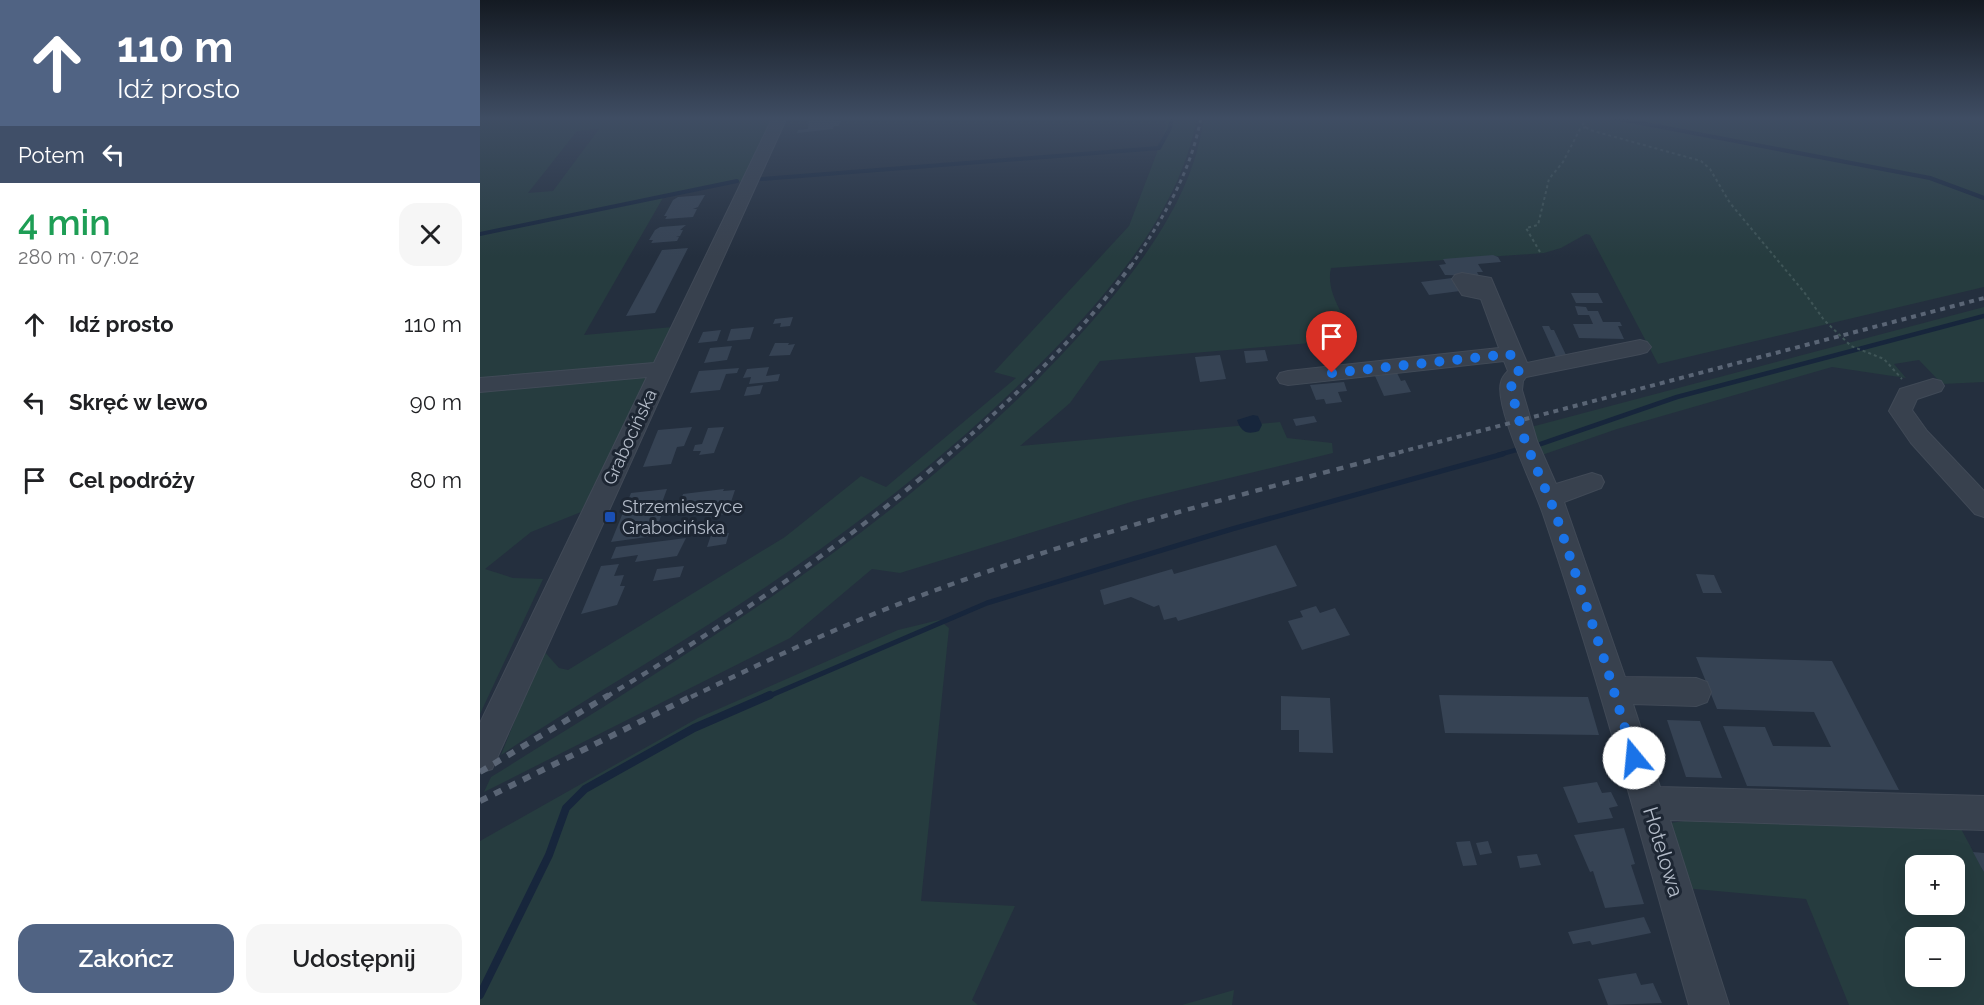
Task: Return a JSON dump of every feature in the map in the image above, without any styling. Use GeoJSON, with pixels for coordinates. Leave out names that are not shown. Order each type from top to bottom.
{"type":"FeatureCollection","features":[{"type":"Feature","properties":{"kind":"street","name":"Grabocińska"},"geometry":{"type":"LineString","coordinates":[[480,758],[758,164]]}},
{"type":"Feature","properties":{"kind":"street"},"geometry":{"type":"LineString","coordinates":[[1488,294],[1515,363]]}},
{"type":"Feature","properties":{"kind":"street"},"geometry":{"type":"LineString","coordinates":[[1288,378],[1515,363],[1640,347]]}},
{"type":"Feature","properties":{"kind":"street","name":"Hotelowa"},"geometry":{"type":"LineString","coordinates":[[1515,363],[1511,390],[1527,448],[1547,494],[1614,690],[1709,1005]]}},
{"type":"Feature","properties":{"kind":"street"},"geometry":{"type":"LineString","coordinates":[[480,385],[661,369]]}},
{"type":"Feature","properties":{"kind":"street"},"geometry":{"type":"LineString","coordinates":[[1933,386],[1908,393],[1900,411],[1919,437],[1984,507]]}},
{"type":"Feature","properties":{"kind":"street"},"geometry":{"type":"LineString","coordinates":[[1547,494],[1564,493],[1592,482]]}},
{"type":"Feature","properties":{"kind":"street"},"geometry":{"type":"LineString","coordinates":[[1614,690],[1696,692]]}},
{"type":"Feature","properties":{"kind":"street"},"geometry":{"type":"LineString","coordinates":[[1648,803],[1984,813]]}},
{"type":"Feature","properties":{"kind":"path"},"geometry":{"type":"LineString","coordinates":[[1540,252],[1526,228],[1538,225],[1549,179],[1561,164]]}},
{"type":"Feature","properties":{"kind":"path"},"geometry":{"type":"LineString","coordinates":[[1704,164],[1710,169],[1730,203],[1804,292],[1824,320],[1851,346],[1884,359],[1907,383],[1908,393]]}},
{"type":"Feature","properties":{"kind":"green space"},"geometry":{"type":"Polygon","coordinates":[[[480,164],[551,164],[528,193],[553,191],[573,164],[750,164],[742,181],[664,196],[584,335],[673,327],[581,512],[531,532],[485,569],[513,578],[543,579],[480,714],[480,164]]]}},
{"type":"Feature","properties":{"kind":"green space"},"geometry":{"type":"Polygon","coordinates":[[[1153,164],[1183,164],[1164,208],[1128,264],[1108,290],[1028,376],[952,446],[871,512],[786,573],[713,622],[501,755],[543,650],[559,668],[568,670],[785,537],[861,476],[886,487],[1016,378],[994,372],[1129,226],[1153,164]]]}},
{"type":"Feature","properties":{"kind":"green space"},"geometry":{"type":"Polygon","coordinates":[[[1193,164],[1984,164],[1984,287],[1658,364],[1590,235],[1586,234],[1561,248],[1544,253],[1331,268],[1333,295],[1357,339],[1100,361],[1070,403],[1020,446],[1280,422],[1287,438],[1332,443],[1333,453],[1134,501],[900,573],[872,569],[790,638],[484,792],[491,777],[649,678],[806,573],[881,517],[953,458],[1022,395],[1107,304],[1161,230],[1193,164]]]}},
{"type":"Feature","properties":{"kind":"green space"},"geometry":{"type":"Polygon","coordinates":[[[1984,307],[1984,382],[1942,384],[1919,360],[1894,364],[1906,378],[1832,367],[1617,429],[1542,455],[1531,427],[1984,307]]]}},
{"type":"Feature","properties":{"kind":"green space"},"geometry":{"type":"Polygon","coordinates":[[[939,620],[949,628],[921,901],[1015,906],[972,1000],[978,1005],[480,1005],[480,841],[698,718],[898,630],[939,620]]]}},
{"type":"Feature","properties":{"kind":"green space"},"geometry":{"type":"Polygon","coordinates":[[[1691,820],[1959,825],[1984,872],[1984,1005],[1849,1005],[1806,899],[1684,888],[1670,823],[1691,820]]]}},
{"type":"Feature","properties":{"kind":"green space"},"geometry":{"type":"Polygon","coordinates":[[[1234,990],[1232,1005],[1182,1005],[1234,990]]]}},
{"type":"Feature","properties":{"kind":"water"},"geometry":{"type":"Polygon","coordinates":[[[1253,415],[1258,416],[1262,425],[1259,431],[1251,433],[1240,427],[1237,420],[1253,415]]]}},
{"type":"Feature","properties":{"kind":"building"},"geometry":{"type":"Polygon","coordinates":[[[705,195],[698,207],[693,209],[697,209],[693,217],[665,219],[667,216],[664,216],[673,200],[678,197],[705,195]]]}},
{"type":"Feature","properties":{"kind":"building"},"geometry":{"type":"Polygon","coordinates":[[[686,225],[680,230],[683,230],[680,236],[676,237],[679,237],[677,241],[651,243],[653,240],[649,240],[655,230],[660,227],[686,225]]]}},
{"type":"Feature","properties":{"kind":"building"},"geometry":{"type":"Polygon","coordinates":[[[688,248],[655,313],[626,316],[662,250],[688,248]]]}},
{"type":"Feature","properties":{"kind":"building"},"geometry":{"type":"Polygon","coordinates":[[[1493,255],[1501,262],[1478,264],[1483,272],[1477,272],[1479,276],[1445,275],[1439,265],[1446,264],[1443,259],[1493,255]]]}},
{"type":"Feature","properties":{"kind":"building"},"geometry":{"type":"Polygon","coordinates":[[[1452,278],[1460,291],[1429,295],[1421,282],[1452,278]]]}},
{"type":"Feature","properties":{"kind":"building"},"geometry":{"type":"Polygon","coordinates":[[[1571,293],[1598,293],[1603,303],[1576,303],[1571,293]]]}},
{"type":"Feature","properties":{"kind":"building"},"geometry":{"type":"Polygon","coordinates":[[[1575,306],[1586,307],[1588,311],[1598,311],[1603,322],[1620,322],[1622,326],[1618,326],[1624,339],[1579,338],[1573,324],[1593,324],[1589,315],[1578,315],[1575,306]]]}},
{"type":"Feature","properties":{"kind":"building"},"geometry":{"type":"Polygon","coordinates":[[[793,317],[790,326],[780,327],[781,323],[773,324],[775,319],[793,317]]]}},
{"type":"Feature","properties":{"kind":"building"},"geometry":{"type":"Polygon","coordinates":[[[1542,326],[1549,326],[1551,330],[1554,330],[1567,357],[1556,357],[1542,326]]]}},
{"type":"Feature","properties":{"kind":"building"},"geometry":{"type":"Polygon","coordinates":[[[754,327],[750,339],[727,341],[731,329],[754,327]]]}},
{"type":"Feature","properties":{"kind":"building"},"geometry":{"type":"Polygon","coordinates":[[[721,330],[717,341],[698,343],[703,332],[721,330]]]}},
{"type":"Feature","properties":{"kind":"building"},"geometry":{"type":"Polygon","coordinates":[[[775,343],[795,344],[790,355],[769,356],[775,343]]]}},
{"type":"Feature","properties":{"kind":"building"},"geometry":{"type":"Polygon","coordinates":[[[732,346],[727,360],[704,363],[710,348],[732,346]]]}},
{"type":"Feature","properties":{"kind":"building"},"geometry":{"type":"Polygon","coordinates":[[[1265,350],[1268,361],[1246,363],[1244,351],[1265,350]]]}},
{"type":"Feature","properties":{"kind":"building"},"geometry":{"type":"Polygon","coordinates":[[[1220,355],[1226,379],[1200,382],[1195,357],[1220,355]]]}},
{"type":"Feature","properties":{"kind":"building"},"geometry":{"type":"Polygon","coordinates":[[[769,367],[766,376],[780,374],[778,381],[749,384],[751,377],[743,378],[747,369],[769,367]]]}},
{"type":"Feature","properties":{"kind":"building"},"geometry":{"type":"Polygon","coordinates":[[[739,368],[737,373],[726,374],[720,390],[690,393],[699,371],[739,368]]]}},
{"type":"Feature","properties":{"kind":"building"},"geometry":{"type":"Polygon","coordinates":[[[1397,373],[1401,381],[1405,380],[1411,392],[1384,396],[1375,376],[1397,373]]]}},
{"type":"Feature","properties":{"kind":"building"},"geometry":{"type":"Polygon","coordinates":[[[1344,382],[1347,391],[1338,392],[1342,402],[1326,404],[1324,399],[1316,400],[1310,385],[1344,382]]]}},
{"type":"Feature","properties":{"kind":"building"},"geometry":{"type":"Polygon","coordinates":[[[763,385],[760,394],[744,396],[747,387],[763,385]]]}},
{"type":"Feature","properties":{"kind":"building"},"geometry":{"type":"Polygon","coordinates":[[[1314,416],[1317,422],[1296,426],[1293,419],[1314,416]]]}},
{"type":"Feature","properties":{"kind":"building"},"geometry":{"type":"Polygon","coordinates":[[[692,427],[684,446],[677,447],[671,464],[643,467],[658,430],[692,427]]]}},
{"type":"Feature","properties":{"kind":"building"},"geometry":{"type":"Polygon","coordinates":[[[724,427],[714,453],[699,455],[701,451],[693,451],[695,445],[702,444],[708,428],[724,427]]]}},
{"type":"Feature","properties":{"kind":"building"},"geometry":{"type":"Polygon","coordinates":[[[667,489],[657,516],[661,516],[654,536],[611,542],[631,493],[667,489]]]}},
{"type":"Feature","properties":{"kind":"building"},"geometry":{"type":"Polygon","coordinates":[[[724,489],[723,491],[735,490],[727,514],[716,515],[718,511],[676,516],[683,494],[724,489]]]}},
{"type":"Feature","properties":{"kind":"building"},"geometry":{"type":"Polygon","coordinates":[[[729,533],[726,544],[707,547],[711,535],[729,533]]]}},
{"type":"Feature","properties":{"kind":"building"},"geometry":{"type":"Polygon","coordinates":[[[686,538],[677,556],[635,562],[638,555],[611,559],[616,547],[686,538]]]}},
{"type":"Feature","properties":{"kind":"building"},"geometry":{"type":"Polygon","coordinates":[[[1276,545],[1297,586],[1178,621],[1176,617],[1164,620],[1159,605],[1154,607],[1131,597],[1104,605],[1100,590],[1172,569],[1174,574],[1276,545]]]}},
{"type":"Feature","properties":{"kind":"building"},"geometry":{"type":"Polygon","coordinates":[[[619,564],[614,576],[624,575],[620,586],[625,586],[617,605],[581,614],[601,566],[619,564]]]}},
{"type":"Feature","properties":{"kind":"building"},"geometry":{"type":"Polygon","coordinates":[[[684,566],[680,577],[653,581],[657,569],[684,566]]]}},
{"type":"Feature","properties":{"kind":"building"},"geometry":{"type":"Polygon","coordinates":[[[1696,574],[1714,575],[1722,593],[1703,593],[1696,574]]]}},
{"type":"Feature","properties":{"kind":"building"},"geometry":{"type":"Polygon","coordinates":[[[1316,606],[1320,613],[1335,608],[1350,635],[1302,650],[1288,621],[1303,617],[1300,611],[1316,606]]]}},
{"type":"Feature","properties":{"kind":"building"},"geometry":{"type":"Polygon","coordinates":[[[1696,657],[1832,661],[1899,790],[1747,786],[1723,726],[1765,727],[1773,746],[1831,747],[1814,712],[1717,709],[1696,657]]]}},
{"type":"Feature","properties":{"kind":"building"},"geometry":{"type":"Polygon","coordinates":[[[1439,695],[1588,697],[1599,735],[1445,733],[1439,695]]]}},
{"type":"Feature","properties":{"kind":"building"},"geometry":{"type":"Polygon","coordinates":[[[1281,696],[1330,698],[1333,753],[1299,752],[1299,730],[1281,730],[1281,696]]]}},
{"type":"Feature","properties":{"kind":"building"},"geometry":{"type":"Polygon","coordinates":[[[1667,720],[1700,721],[1722,778],[1686,777],[1667,720]]]}},
{"type":"Feature","properties":{"kind":"building"},"geometry":{"type":"Polygon","coordinates":[[[1597,782],[1602,793],[1611,792],[1618,806],[1609,808],[1613,818],[1578,823],[1563,787],[1597,782]]]}},
{"type":"Feature","properties":{"kind":"building"},"geometry":{"type":"Polygon","coordinates":[[[1624,828],[1635,864],[1631,865],[1644,904],[1605,908],[1593,871],[1590,872],[1574,835],[1624,828]]]}},
{"type":"Feature","properties":{"kind":"building"},"geometry":{"type":"Polygon","coordinates":[[[1470,841],[1477,865],[1463,866],[1456,842],[1470,841]]]}},
{"type":"Feature","properties":{"kind":"building"},"geometry":{"type":"Polygon","coordinates":[[[1488,841],[1492,853],[1480,855],[1476,843],[1488,841]]]}},
{"type":"Feature","properties":{"kind":"building"},"geometry":{"type":"Polygon","coordinates":[[[1973,852],[1984,853],[1984,872],[1981,867],[1973,852]]]}},
{"type":"Feature","properties":{"kind":"building"},"geometry":{"type":"Polygon","coordinates":[[[1537,854],[1541,865],[1520,868],[1517,856],[1537,854]]]}},
{"type":"Feature","properties":{"kind":"building"},"geometry":{"type":"Polygon","coordinates":[[[1644,917],[1651,933],[1592,945],[1590,941],[1573,944],[1568,932],[1644,917]]]}},
{"type":"Feature","properties":{"kind":"building"},"geometry":{"type":"Polygon","coordinates":[[[1636,973],[1641,985],[1653,983],[1662,1003],[1608,1005],[1598,979],[1636,973]]]}},
{"type":"Feature","properties":{"kind":"waterway"},"geometry":{"type":"LineString","coordinates":[[761,179],[955,164]]}},
{"type":"Feature","properties":{"kind":"waterway"},"geometry":{"type":"LineString","coordinates":[[1856,164],[1930,178],[1984,198]]}},
{"type":"Feature","properties":{"kind":"waterway"},"geometry":{"type":"LineString","coordinates":[[480,234],[737,181]]}},
{"type":"Feature","properties":{"kind":"waterway"},"geometry":{"type":"LineString","coordinates":[[1532,447],[1677,397],[1984,316]]}},
{"type":"Feature","properties":{"kind":"waterway"},"geometry":{"type":"LineString","coordinates":[[1498,455],[1523,448]]}},
{"type":"Feature","properties":{"kind":"waterway"},"geometry":{"type":"LineString","coordinates":[[767,697],[987,603],[1232,529],[1503,454]]}},
{"type":"Feature","properties":{"kind":"waterway"},"geometry":{"type":"LineString","coordinates":[[480,995],[549,855],[566,808],[585,789],[694,728],[770,695]]}},
{"type":"Feature","properties":{"kind":"railway"},"geometry":{"type":"LineString","coordinates":[[1131,266],[1174,195],[1188,164]]}},
{"type":"Feature","properties":{"kind":"railway"},"geometry":{"type":"LineString","coordinates":[[948,455],[1045,365],[1112,291],[1132,264]]}},
{"type":"Feature","properties":{"kind":"railway"},"geometry":{"type":"LineString","coordinates":[[1389,455],[1984,298]]}},
{"type":"Feature","properties":{"kind":"railway"},"geometry":{"type":"LineString","coordinates":[[606,697],[695,642],[783,583],[868,521],[949,454]]}},
{"type":"Feature","properties":{"kind":"railway"},"geometry":{"type":"LineString","coordinates":[[691,697],[833,631],[978,575],[1096,536],[1395,454]]}},
{"type":"Feature","properties":{"kind":"railway"},"geometry":{"type":"LineString","coordinates":[[480,772],[609,695]]}},
{"type":"Feature","properties":{"kind":"railway"},"geometry":{"type":"LineString","coordinates":[[480,801],[694,695]]}},
{"type":"Feature","properties":{"kind":"place","name":"Strzemieszyce Grabocińska"},"geometry":{"type":"Point","coordinates":[610,517]}},
{"type":"Feature","properties":{"kind":"route"},"geometry":{"type":"LineString","coordinates":[[1332,373],[1510,354],[1519,372],[1512,380],[1511,390],[1525,441],[1555,512],[1634,758]]}}]}
